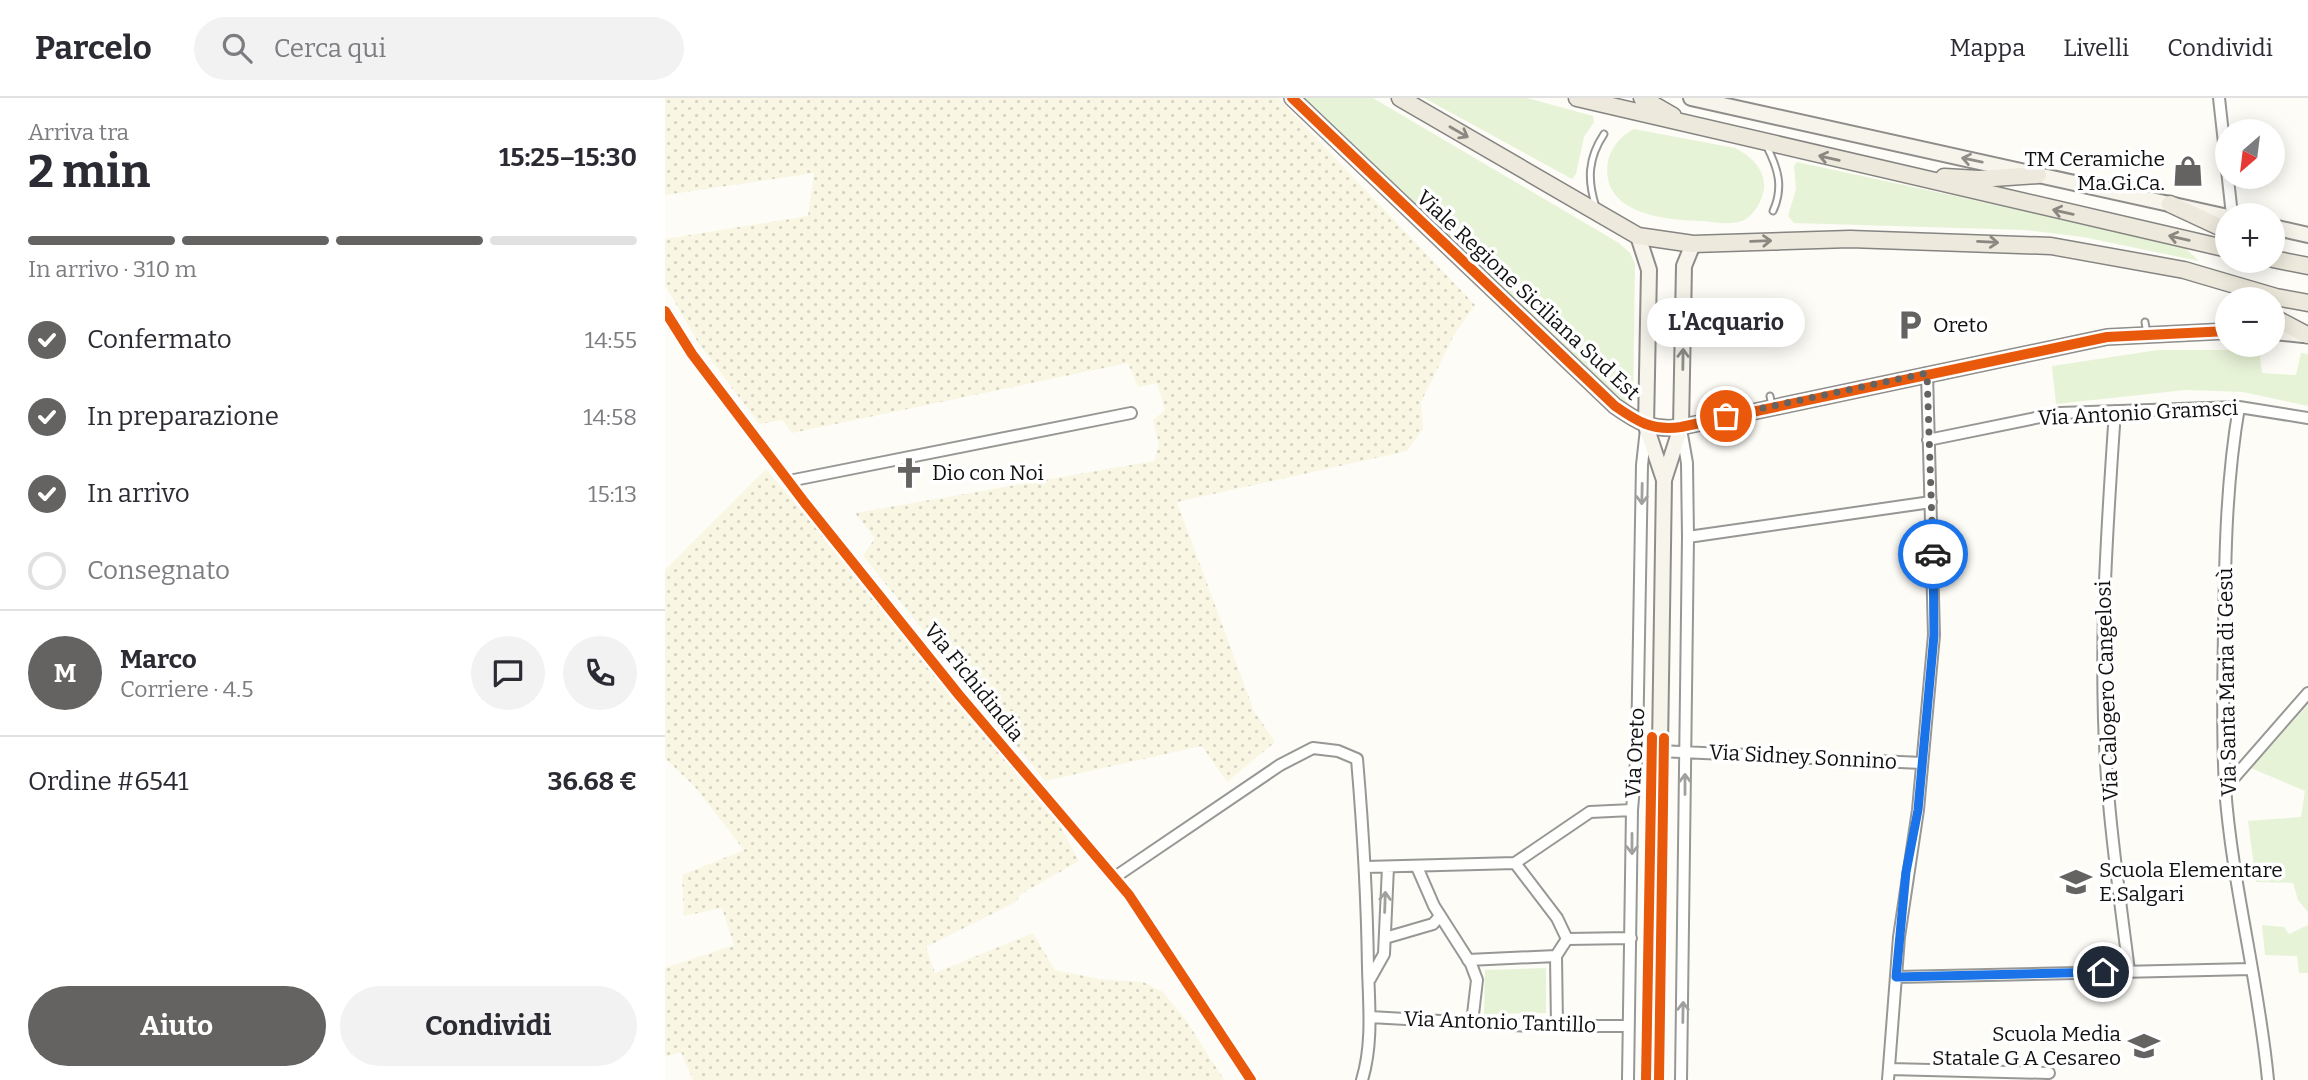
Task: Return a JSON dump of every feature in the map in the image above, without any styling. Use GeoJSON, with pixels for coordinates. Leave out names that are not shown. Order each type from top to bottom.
{"type":"FeatureCollection","features":[{"type":"Feature","properties":{"kind":"main road"},"geometry":{"type":"LineString","coordinates":[[1400,98],[1639,236],[1693,244],[1850,239],[1960,240],[2051,246],[2185,270],[2308,303]]}},
{"type":"Feature","properties":{"kind":"main road"},"geometry":{"type":"LineString","coordinates":[[1577,98],[1896,174],[2215,245]]}},
{"type":"Feature","properties":{"kind":"main road"},"geometry":{"type":"LineString","coordinates":[[1642,98],[1697,128]]}},
{"type":"Feature","properties":{"kind":"main road"},"geometry":{"type":"LineString","coordinates":[[1896,174],[1979,179],[2038,174]]}},
{"type":"Feature","properties":{"kind":"main road"},"geometry":{"type":"LineString","coordinates":[[2169,204],[2215,225]]}},
{"type":"Feature","properties":{"kind":"main road"},"geometry":{"type":"LineString","coordinates":[[2285,257],[2305,266]]}},
{"type":"Feature","properties":{"kind":"main road"},"geometry":{"type":"LineString","coordinates":[[2285,262],[2305,266]]}},
{"type":"Feature","properties":{"kind":"main road"},"geometry":{"type":"LineString","coordinates":[[2185,270],[2221,287]]}},
{"type":"Feature","properties":{"kind":"main road"},"geometry":{"type":"LineString","coordinates":[[2285,323],[2308,335]]}},
{"type":"Feature","properties":{"kind":"street","name":"Viale Regione Siciliana Sud Est"},"geometry":{"type":"LineString","coordinates":[[1292,98],[1615,406],[1646,426],[1664,429],[1681,427],[1771,401],[1927,373],[2146,328],[2215,331]]}},
{"type":"Feature","properties":{"kind":"street"},"geometry":{"type":"LineString","coordinates":[[1691,98],[2215,213]]}},
{"type":"Feature","properties":{"kind":"street"},"geometry":{"type":"LineString","coordinates":[[2219,98],[2229,203]]}},
{"type":"Feature","properties":{"kind":"street"},"geometry":{"type":"LineString","coordinates":[[2285,230],[2308,235]]}},
{"type":"Feature","properties":{"kind":"street"},"geometry":{"type":"LineString","coordinates":[[1639,236],[1649,270],[1646,426],[1664,480]]}},
{"type":"Feature","properties":{"kind":"street"},"geometry":{"type":"LineString","coordinates":[[1681,1080],[1688,463],[1681,427],[1684,266],[1693,244]]}},
{"type":"Feature","properties":{"kind":"street","name":"Via Fichidindia"},"geometry":{"type":"LineString","coordinates":[[665,310],[692,354],[958,695],[1115,877],[1251,1080]]}},
{"type":"Feature","properties":{"kind":"street"},"geometry":{"type":"LineString","coordinates":[[2285,333],[2308,335]]}},
{"type":"Feature","properties":{"kind":"street"},"geometry":{"type":"LineString","coordinates":[[1927,373],[1934,635],[1896,977],[1888,1074],[2049,1073]]}},
{"type":"Feature","properties":{"kind":"street","name":"Via Antonio Gramsci"},"geometry":{"type":"LineString","coordinates":[[1929,440],[2060,413],[2239,407],[2308,418]]}},
{"type":"Feature","properties":{"kind":"street","name":"Via Santa Maria di Gesù"},"geometry":{"type":"LineString","coordinates":[[2239,407],[2233,443],[2225,557],[2225,788],[2251,969],[2263,1026],[2268,1080]]}},
{"type":"Feature","properties":{"kind":"street","name":"Via Calogero Cangelosi"},"geometry":{"type":"LineString","coordinates":[[2115,411],[2104,570],[2105,688],[2109,801],[2129,971]]}},
{"type":"Feature","properties":{"kind":"street"},"geometry":{"type":"LineString","coordinates":[[789,481],[1131,413]]}},
{"type":"Feature","properties":{"kind":"street","name":"Via Oreto"},"geometry":{"type":"LineString","coordinates":[[1629,1080],[1632,810],[1637,750],[1642,465],[1646,426]]}},
{"type":"Feature","properties":{"kind":"street"},"geometry":{"type":"LineString","coordinates":[[1664,480],[1681,427]]}},
{"type":"Feature","properties":{"kind":"street","name":"Via Oreto"},"geometry":{"type":"LineString","coordinates":[[1655,1080],[1664,480]]}},
{"type":"Feature","properties":{"kind":"street"},"geometry":{"type":"LineString","coordinates":[[1688,537],[1931,502]]}},
{"type":"Feature","properties":{"kind":"street"},"geometry":{"type":"LineString","coordinates":[[2225,788],[2308,692]]}},
{"type":"Feature","properties":{"kind":"street"},"geometry":{"type":"LineString","coordinates":[[1115,877],[1280,765],[1313,748],[1338,751],[1357,759],[1366,867],[1370,1017],[1367,1062],[1362,1080]]}},
{"type":"Feature","properties":{"kind":"street","name":"Via Sidney Sonnino"},"geometry":{"type":"LineString","coordinates":[[1637,750],[1922,762]]}},
{"type":"Feature","properties":{"kind":"street"},"geometry":{"type":"LineString","coordinates":[[1366,867],[1515,863],[1590,812],[1632,810]]}},
{"type":"Feature","properties":{"kind":"street"},"geometry":{"type":"LineString","coordinates":[[1515,863],[1557,918],[1567,939]]}},
{"type":"Feature","properties":{"kind":"street"},"geometry":{"type":"LineString","coordinates":[[1369,982],[1384,954],[1388,867]]}},
{"type":"Feature","properties":{"kind":"street"},"geometry":{"type":"LineString","coordinates":[[1417,867],[1440,916],[1468,960],[1476,981],[1472,1023]]}},
{"type":"Feature","properties":{"kind":"street"},"geometry":{"type":"LineString","coordinates":[[1384,938],[1433,924],[1440,916]]}},
{"type":"Feature","properties":{"kind":"street"},"geometry":{"type":"LineString","coordinates":[[1567,939],[1631,938]]}},
{"type":"Feature","properties":{"kind":"street"},"geometry":{"type":"LineString","coordinates":[[1557,1025],[1556,956],[1567,939]]}},
{"type":"Feature","properties":{"kind":"street"},"geometry":{"type":"LineString","coordinates":[[1468,960],[1556,956]]}},
{"type":"Feature","properties":{"kind":"street"},"geometry":{"type":"LineString","coordinates":[[1896,977],[2251,969]]}},
{"type":"Feature","properties":{"kind":"street","name":"Via Antonio Tantillo"},"geometry":{"type":"LineString","coordinates":[[1370,1017],[1472,1023],[1629,1026]]}},
{"type":"Feature","properties":{"kind":"lane"},"geometry":{"type":"LineString","coordinates":[[1597,211],[1589,174],[1592,157],[1604,134]]}},
{"type":"Feature","properties":{"kind":"lane"},"geometry":{"type":"LineString","coordinates":[[1764,143],[1777,166],[1780,197],[1773,211]]}},
{"type":"Feature","properties":{"kind":"shaded area"},"geometry":{"type":"Polygon","coordinates":[[[665,98],[1278,98],[1475,305],[1454,335],[1421,402],[1423,429],[1407,451],[1177,502],[1254,711],[1275,742],[1227,782],[1202,746],[1045,781],[863,556],[875,538],[855,513],[1154,461],[1159,444],[1153,420],[1165,410],[1157,383],[1138,387],[1128,363],[792,433],[782,420],[759,424],[699,344],[665,285],[665,239],[808,216],[814,173],[665,195],[665,98]]]}},
{"type":"Feature","properties":{"kind":"shaded area"},"geometry":{"type":"Polygon","coordinates":[[[766,469],[905,632],[1058,822],[1079,861],[1021,894],[1016,902],[926,947],[935,973],[1033,933],[1055,970],[1099,979],[1143,982],[1163,992],[1186,1020],[1224,1080],[693,1080],[681,1052],[665,1057],[665,968],[734,945],[722,908],[684,916],[682,875],[744,850],[695,787],[665,758],[665,570],[766,469]]]}},
{"type":"Feature","properties":{"kind":"green space"},"geometry":{"type":"Polygon","coordinates":[[[1305,98],[1373,98],[1619,243],[1630,253],[1635,264],[1633,404],[1623,403],[1305,98]]]}},
{"type":"Feature","properties":{"kind":"green space"},"geometry":{"type":"Polygon","coordinates":[[[1424,98],[1527,98],[1593,116],[1594,122],[1584,137],[1576,174],[1572,179],[1424,98]]]}},
{"type":"Feature","properties":{"kind":"green space"},"geometry":{"type":"Polygon","coordinates":[[[1634,129],[1741,151],[1752,159],[1763,176],[1764,189],[1757,207],[1744,220],[1723,223],[1654,216],[1624,203],[1614,193],[1608,179],[1608,161],[1618,142],[1634,129]]]}},
{"type":"Feature","properties":{"kind":"green space"},"geometry":{"type":"Polygon","coordinates":[[[1797,162],[2182,245],[2199,261],[2083,237],[2025,230],[1794,223],[1788,216],[1796,189],[1794,166],[1797,162]]]}},
{"type":"Feature","properties":{"kind":"green space"},"geometry":{"type":"Polygon","coordinates":[[[2158,350],[2215,350],[2215,357],[2260,357],[2262,373],[2296,375],[2301,353],[2308,354],[2308,406],[2243,392],[2186,390],[2056,404],[2052,366],[2158,350]]]}},
{"type":"Feature","properties":{"kind":"green space"},"geometry":{"type":"Polygon","coordinates":[[[2308,705],[2308,912],[2298,900],[2293,883],[2256,882],[2248,821],[2301,817],[2305,791],[2251,768],[2308,705]]]}},
{"type":"Feature","properties":{"kind":"green space"},"geometry":{"type":"Polygon","coordinates":[[[2262,925],[2284,927],[2289,934],[2308,925],[2308,973],[2299,973],[2297,956],[2265,955],[2262,925]]]}},
{"type":"Feature","properties":{"kind":"green space"},"geometry":{"type":"Polygon","coordinates":[[[1546,968],[1546,1013],[1484,1014],[1485,970],[1546,968]]]}},
{"type":"Feature","properties":{"kind":"cycle path"},"geometry":{"type":"LineString","coordinates":[[1292,98],[1615,406],[1638,421],[1653,426],[1681,427],[2107,337],[2215,332]]}},
{"type":"Feature","properties":{"kind":"cycle path"},"geometry":{"type":"LineString","coordinates":[[665,311],[692,354],[805,503],[959,695],[1129,895],[1251,1080]]}},
{"type":"Feature","properties":{"kind":"cycle path"},"geometry":{"type":"LineString","coordinates":[[1646,1080],[1652,737]]}},
{"type":"Feature","properties":{"kind":"cycle path"},"geometry":{"type":"LineString","coordinates":[[1659,1080],[1664,738]]}},
{"type":"Feature","properties":{"kind":"way so far"},"geometry":{"type":"LineString","coordinates":[[1726,416],[1927,373],[1933,554]]}},
{"type":"Feature","properties":{"kind":"place","name":"TM Ceramiche Ma.Gi.Ca."},"geometry":{"type":"Point","coordinates":[2188,171]}},
{"type":"Feature","properties":{"kind":"place","name":"Oreto"},"geometry":{"type":"Point","coordinates":[1910,325]}},
{"type":"Feature","properties":{"kind":"place","name":"L'Acquario"},"geometry":{"type":"Point","coordinates":[1726,416]}},
{"type":"Feature","properties":{"kind":"place","name":"Dio con Noi"},"geometry":{"type":"Point","coordinates":[909,473]}},
{"type":"Feature","properties":{"kind":"place","name":"Scuola Elementare E.Salgari"},"geometry":{"type":"Point","coordinates":[2076,882]}},
{"type":"Feature","properties":{"kind":"place","name":"Scuola Media Statale G A Cesareo"},"geometry":{"type":"Point","coordinates":[2144,1046]}},
{"type":"Feature","properties":{"kind":"route"},"geometry":{"type":"LineString","coordinates":[[1933,554],[1934,635],[1918,810],[1906,872],[1896,977],[2103,972]]}}]}
